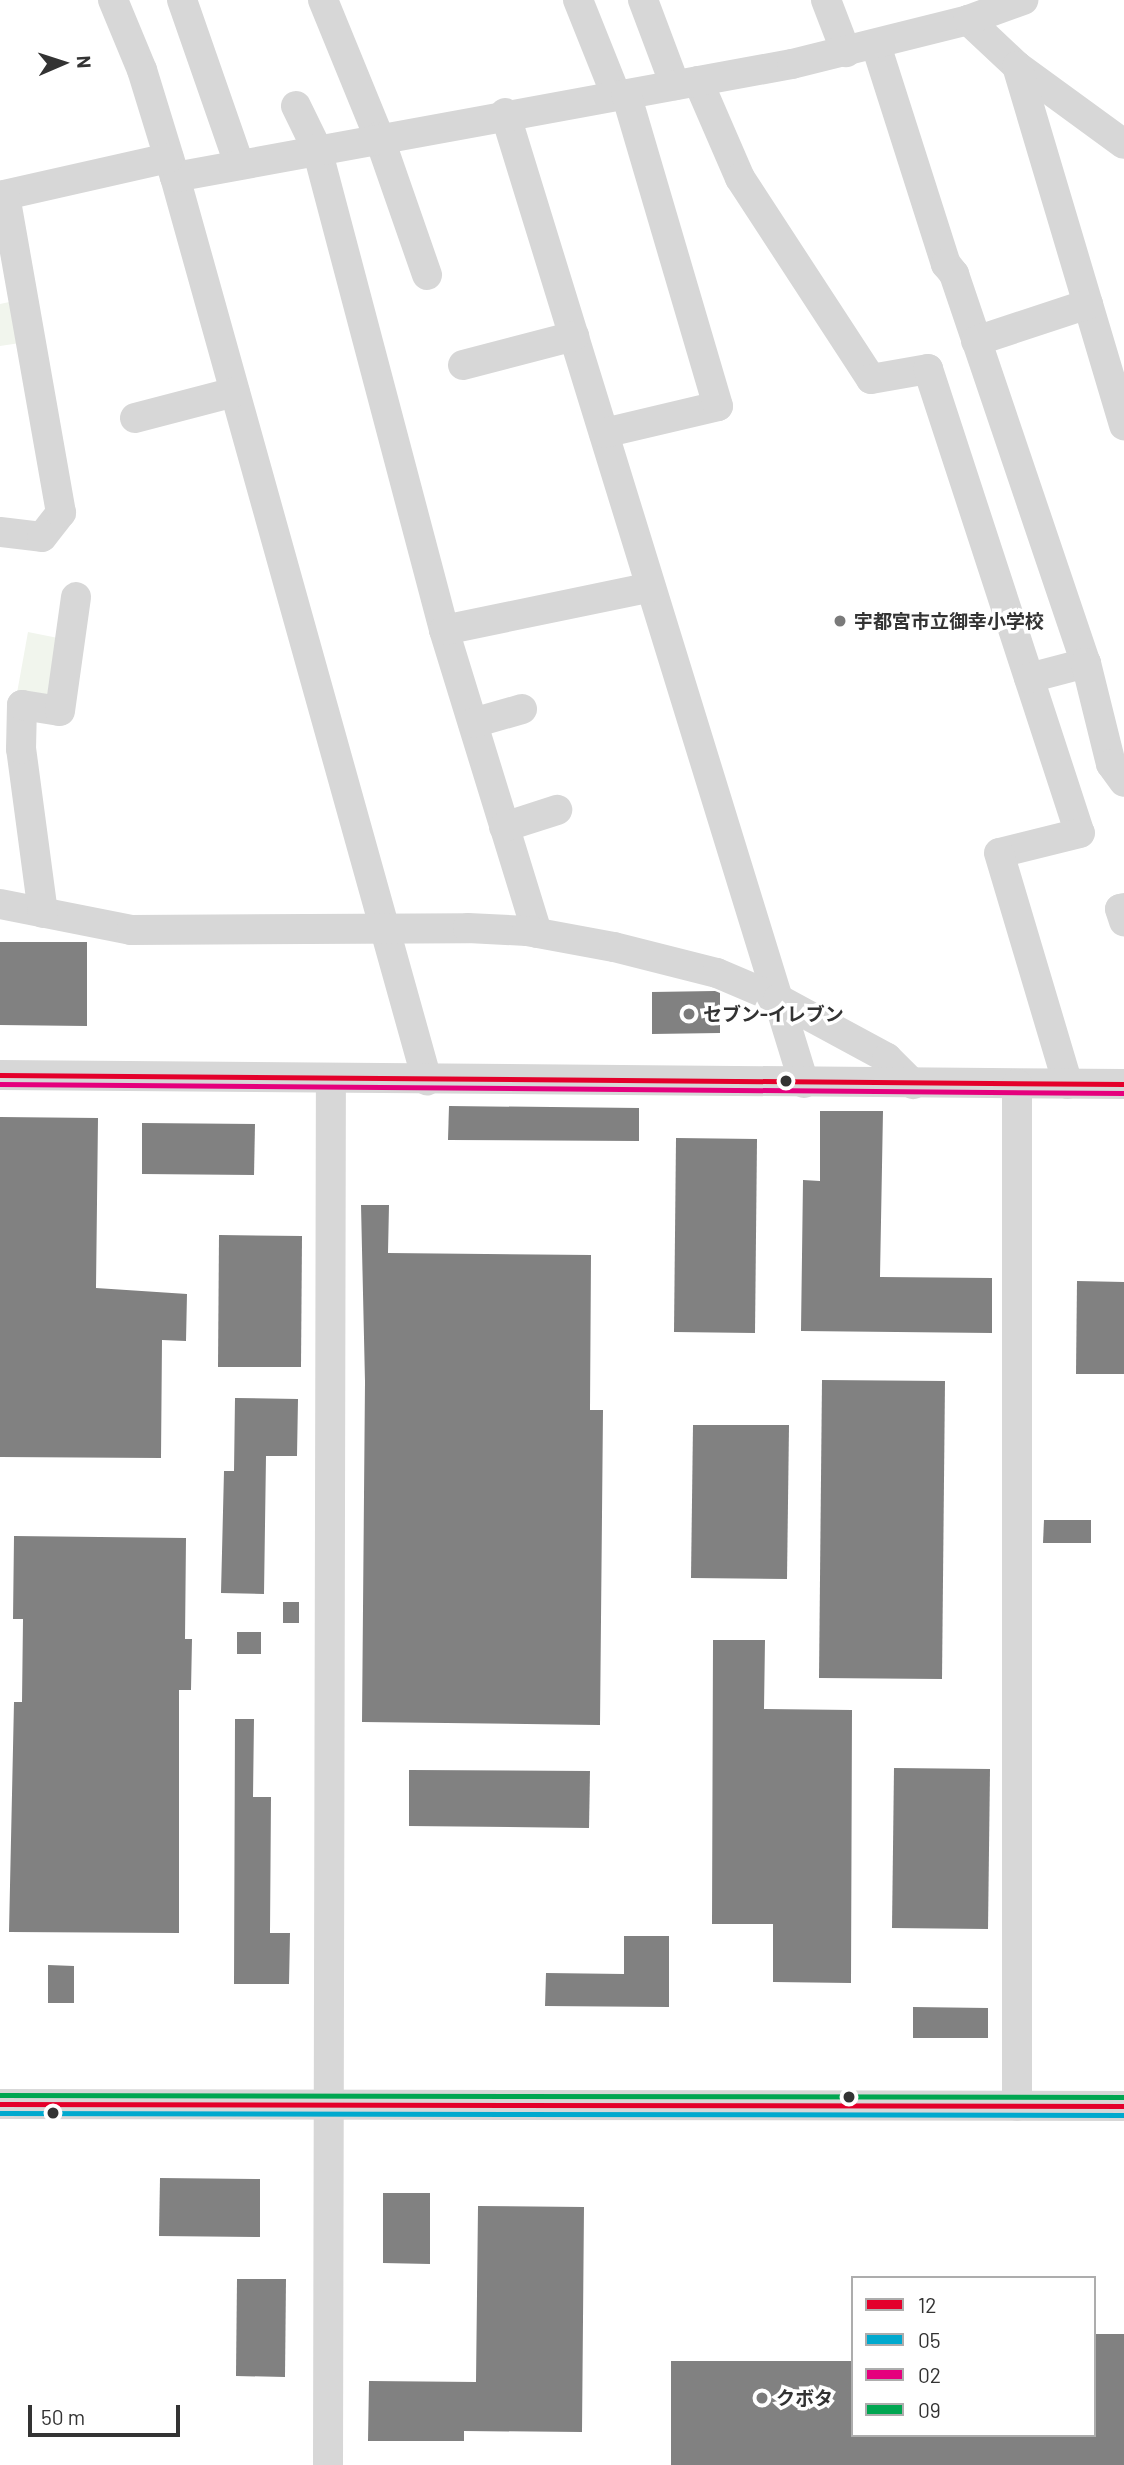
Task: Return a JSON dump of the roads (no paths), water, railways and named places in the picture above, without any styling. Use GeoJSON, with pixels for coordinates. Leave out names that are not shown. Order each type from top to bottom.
{"type":"FeatureCollection","features":[{"type":"Feature","properties":{"kind":"street"},"geometry":{"type":"LineString","coordinates":[[182,0],[239,164]]}},
{"type":"Feature","properties":{"kind":"street"},"geometry":{"type":"LineString","coordinates":[[323,0],[379,138],[426,275]]}},
{"type":"Feature","properties":{"kind":"street"},"geometry":{"type":"LineString","coordinates":[[578,0],[621,95],[718,406],[604,433]]}},
{"type":"Feature","properties":{"kind":"street"},"geometry":{"type":"LineString","coordinates":[[643,0],[686,83],[740,177],[871,379],[928,369],[1080,833],[999,853],[1068,1084]]}},
{"type":"Feature","properties":{"kind":"street"},"geometry":{"type":"LineString","coordinates":[[826,0],[845,52]]}},
{"type":"Feature","properties":{"kind":"street"},"geometry":{"type":"LineString","coordinates":[[0,532],[42,537],[61,513],[2,195],[172,168],[239,164],[505,113],[686,83],[876,45],[968,20],[1023,0]]}},
{"type":"Feature","properties":{"kind":"street"},"geometry":{"type":"LineString","coordinates":[[123,3],[172,168],[427,1080]]}},
{"type":"Feature","properties":{"kind":"street"},"geometry":{"type":"LineString","coordinates":[[968,20],[1017,66],[1124,144]]}},
{"type":"Feature","properties":{"kind":"street"},"geometry":{"type":"LineString","coordinates":[[876,45],[946,264],[954,274],[1086,663],[1111,764],[1124,782]]}},
{"type":"Feature","properties":{"kind":"street"},"geometry":{"type":"LineString","coordinates":[[1017,66],[1124,425]]}},
{"type":"Feature","properties":{"kind":"street"},"geometry":{"type":"LineString","coordinates":[[296,106],[317,149],[444,630],[537,933]]}},
{"type":"Feature","properties":{"kind":"street"},"geometry":{"type":"LineString","coordinates":[[505,113],[804,1083]]}},
{"type":"Feature","properties":{"kind":"street"},"geometry":{"type":"LineString","coordinates":[[976,341],[1088,304]]}},
{"type":"Feature","properties":{"kind":"street"},"geometry":{"type":"LineString","coordinates":[[463,365],[574,336]]}},
{"type":"Feature","properties":{"kind":"street"},"geometry":{"type":"LineString","coordinates":[[135,418],[235,392]]}},
{"type":"Feature","properties":{"kind":"street"},"geometry":{"type":"LineString","coordinates":[[444,630],[651,587]]}},
{"type":"Feature","properties":{"kind":"street"},"geometry":{"type":"LineString","coordinates":[[43,913],[21,749],[11,703],[60,711],[76,597]]}},
{"type":"Feature","properties":{"kind":"street"},"geometry":{"type":"LineString","coordinates":[[1029,678],[1086,663]]}},
{"type":"Feature","properties":{"kind":"street"},"geometry":{"type":"LineString","coordinates":[[473,723],[522,709]]}},
{"type":"Feature","properties":{"kind":"street"},"geometry":{"type":"LineString","coordinates":[[505,827],[557,810]]}},
{"type":"Feature","properties":{"kind":"street"},"geometry":{"type":"LineString","coordinates":[[0,904],[131,930],[384,927],[537,933],[717,973],[778,999],[887,1058],[913,1084]]}},
{"type":"Feature","properties":{"kind":"street"},"geometry":{"type":"LineString","coordinates":[[1124,908],[1120,909],[1124,921]]}},
{"type":"Feature","properties":{"kind":"street"},"geometry":{"type":"LineString","coordinates":[[0,1075],[1124,1084]]}},
{"type":"Feature","properties":{"kind":"street"},"geometry":{"type":"LineString","coordinates":[[328,2465],[331,1079]]}},
{"type":"Feature","properties":{"kind":"street"},"geometry":{"type":"LineString","coordinates":[[1017,1084],[1017,2106]]}},
{"type":"Feature","properties":{"kind":"street"},"geometry":{"type":"LineString","coordinates":[[0,2104],[1124,2106]]}},
{"type":"Feature","properties":{"kind":"place","name":"宇都宮市立御幸小学校"},"geometry":{"type":"Point","coordinates":[840,621]}},
{"type":"Feature","properties":{"kind":"place","name":"セブン-イレブン"},"geometry":{"type":"Point","coordinates":[689,1014]}},
{"type":"Feature","properties":{"kind":"place","name":"クボタ"},"geometry":{"type":"Point","coordinates":[762,2398]}}]}
